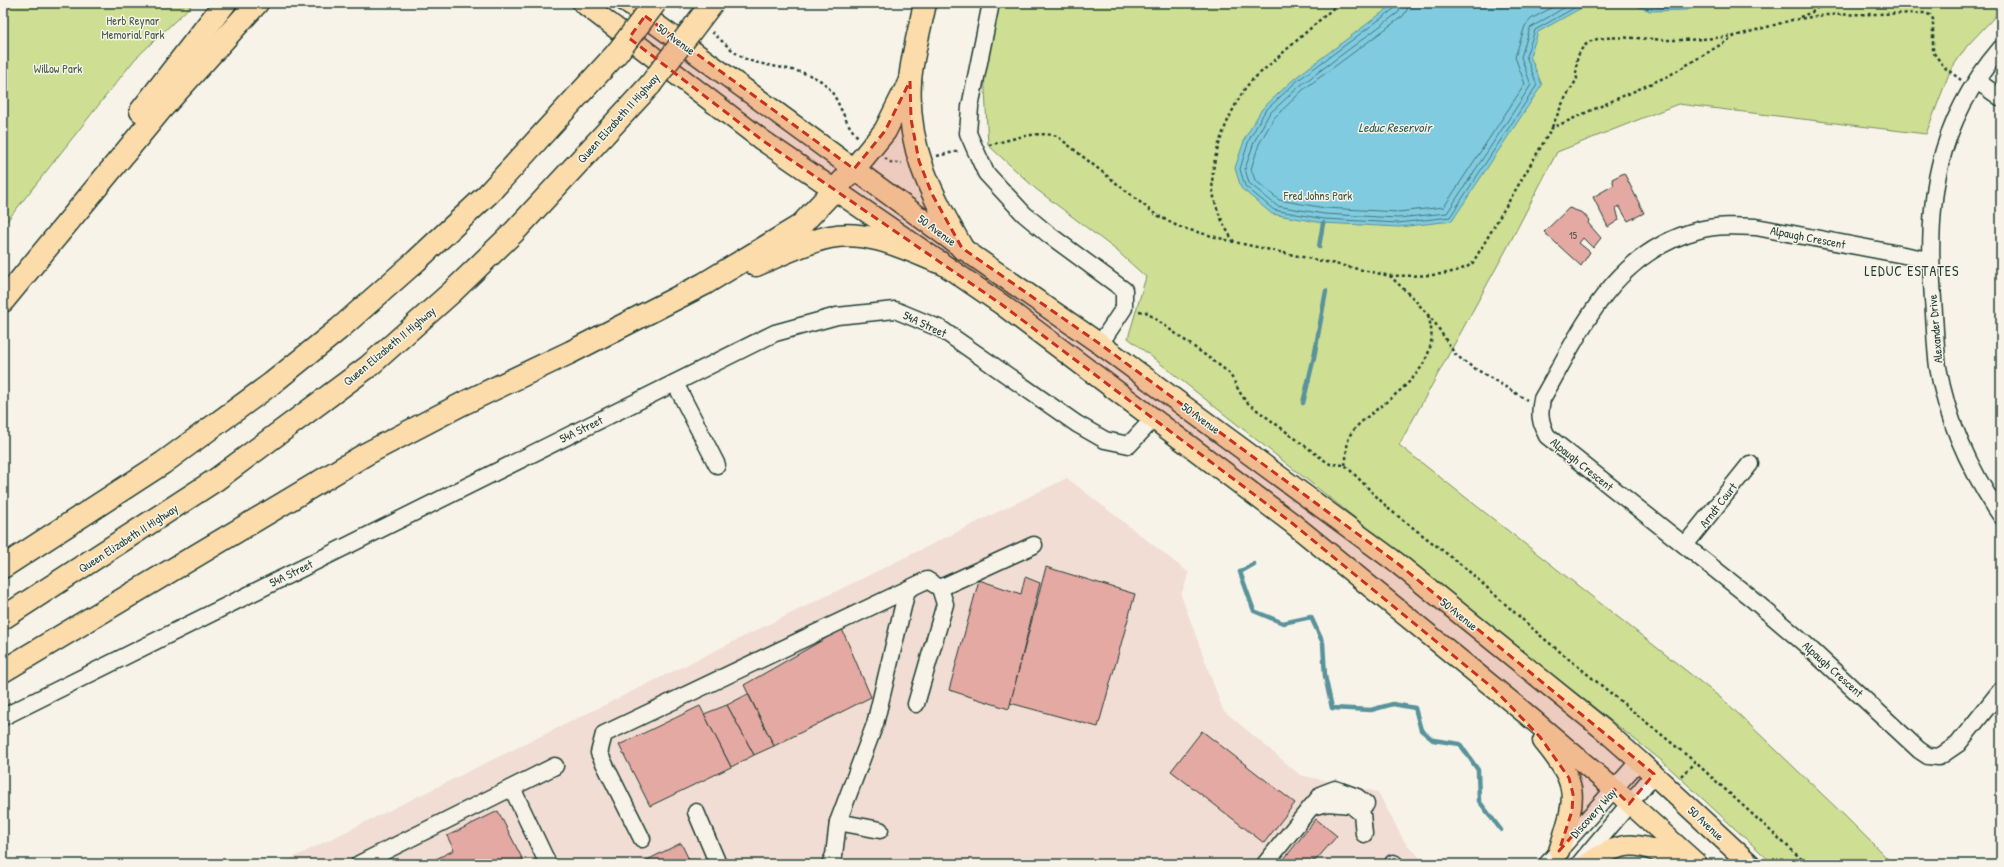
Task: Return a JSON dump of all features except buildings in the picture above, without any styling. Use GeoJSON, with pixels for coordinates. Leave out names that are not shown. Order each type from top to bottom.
{"type":"FeatureCollection","features":[{"type":"Feature","properties":{"kind":"highway"},"geometry":{"type":"LineString","coordinates":[[3,293],[45,234],[225,3]]}},
{"type":"Feature","properties":{"kind":"highway"},"geometry":{"type":"LineString","coordinates":[[3,301],[162,108],[257,3]]}},
{"type":"Feature","properties":{"kind":"highway"},"geometry":{"type":"LineString","coordinates":[[3,566],[163,463],[271,384],[339,329],[416,261],[488,194],[617,53],[655,3]]}},
{"type":"Feature","properties":{"kind":"highway","name":"Queen Elizabeth II Highway"},"geometry":{"type":"LineString","coordinates":[[3,618],[217,479],[369,366],[452,292],[514,232],[650,85],[712,3]]}},
{"type":"Feature","properties":{"kind":"highway"},"geometry":{"type":"LineString","coordinates":[[925,3],[910,81],[911,119],[919,161],[932,194],[962,248]]}},
{"type":"Feature","properties":{"kind":"highway"},"geometry":{"type":"LineString","coordinates":[[3,671],[366,454],[462,404],[571,352],[704,284],[800,226],[854,169],[886,130],[910,81]]}},
{"type":"Feature","properties":{"kind":"highway"},"geometry":{"type":"LineString","coordinates":[[704,284],[750,268],[812,242],[832,236],[871,238],[889,242],[939,262]]}},
{"type":"Feature","properties":{"kind":"main road","name":"50 Avenue"},"geometry":{"type":"LineString","coordinates":[[583,3],[717,106],[834,190],[1001,304],[1292,522],[1614,789],[1697,864]]}},
{"type":"Feature","properties":{"kind":"main road","name":"50 Avenue"},"geometry":{"type":"LineString","coordinates":[[627,3],[962,248],[1100,344],[1397,563],[1639,761],[1750,864]]}},
{"type":"Feature","properties":{"kind":"main road"},"geometry":{"type":"LineString","coordinates":[[717,106],[826,172],[842,173],[854,169]]}},
{"type":"Feature","properties":{"kind":"main road"},"geometry":{"type":"LineString","coordinates":[[1494,688],[1540,737],[1558,759],[1568,778],[1573,794],[1572,811],[1553,858]]}},
{"type":"Feature","properties":{"kind":"main road"},"geometry":{"type":"LineString","coordinates":[[1587,864],[1606,851],[1622,846],[1642,847],[1666,856],[1680,864]]}},
{"type":"Feature","properties":{"kind":"street"},"geometry":{"type":"LineString","coordinates":[[992,3],[970,107],[968,133],[986,173],[1024,214],[1048,234],[1124,290],[1124,308],[1100,344]]}},
{"type":"Feature","properties":{"kind":"street","name":"Alexander Drive"},"geometry":{"type":"LineString","coordinates":[[2001,48],[1974,85],[1954,123],[1943,150],[1937,174],[1932,209],[1930,260],[1938,366],[1946,401],[1955,431],[1970,465],[2001,516]]}},
{"type":"Feature","properties":{"kind":"street"},"geometry":{"type":"LineString","coordinates":[[1974,85],[2001,98]]}},
{"type":"Feature","properties":{"kind":"street","name":"Alpaugh Crescent"},"geometry":{"type":"LineString","coordinates":[[1930,260],[1756,227],[1727,226],[1699,230],[1672,240],[1641,257],[1620,275],[1604,295],[1591,314],[1542,399],[1539,415],[1541,424],[1547,436],[1686,545],[1805,644],[1919,750],[1928,756],[1939,757],[1958,744],[2001,690]]}},
{"type":"Feature","properties":{"kind":"street","name":"54A Street"},"geometry":{"type":"LineString","coordinates":[[3,717],[775,333],[837,316],[895,310],[941,329],[1077,424],[1105,440],[1129,445],[1153,419]]}},
{"type":"Feature","properties":{"kind":"street"},"geometry":{"type":"LineString","coordinates":[[675,383],[717,465]]}},
{"type":"Feature","properties":{"kind":"street","name":"Arndt Court"},"geometry":{"type":"LineString","coordinates":[[1686,545],[1750,464]]}},
{"type":"Feature","properties":{"kind":"street"},"geometry":{"type":"LineString","coordinates":[[940,588],[1034,545]]}},
{"type":"Feature","properties":{"kind":"street"},"geometry":{"type":"LineString","coordinates":[[642,839],[599,753],[604,734],[927,580],[940,588],[945,604],[916,704]]}},
{"type":"Feature","properties":{"kind":"street"},"geometry":{"type":"LineString","coordinates":[[830,864],[834,855],[838,822],[875,724],[907,590]]}},
{"type":"Feature","properties":{"kind":"street","name":"Discovery Way"},"geometry":{"type":"LineString","coordinates":[[1553,858],[1639,761]]}},
{"type":"Feature","properties":{"kind":"street"},"geometry":{"type":"LineString","coordinates":[[359,864],[555,766]]}},
{"type":"Feature","properties":{"kind":"street","name":"Discovery Way"},"geometry":{"type":"LineString","coordinates":[[1579,864],[1654,774]]}},
{"type":"Feature","properties":{"kind":"street"},"geometry":{"type":"LineString","coordinates":[[512,788],[548,864]]}},
{"type":"Feature","properties":{"kind":"street"},"geometry":{"type":"LineString","coordinates":[[1265,864],[1311,807],[1328,803],[1350,805],[1362,814],[1364,834]]}},
{"type":"Feature","properties":{"kind":"street"},"geometry":{"type":"LineString","coordinates":[[696,812],[718,864]]}},
{"type":"Feature","properties":{"kind":"street"},"geometry":{"type":"LineString","coordinates":[[838,822],[880,830]]}},
{"type":"Feature","properties":{"kind":"path"},"geometry":{"type":"LineString","coordinates":[[675,3],[687,12]]}},
{"type":"Feature","properties":{"kind":"path"},"geometry":{"type":"LineString","coordinates":[[1234,242],[1228,233],[1215,202],[1212,189],[1215,160],[1224,128],[1240,94],[1250,82],[1338,3]]}},
{"type":"Feature","properties":{"kind":"path"},"geometry":{"type":"LineString","coordinates":[[711,31],[747,60],[800,73],[825,85],[856,135],[892,164],[919,161],[1035,134],[1049,133],[1057,136],[1168,223],[1234,242],[1390,276],[1447,273],[1462,270],[1472,264],[1552,128],[1564,100],[1577,79],[1575,65],[1581,50],[1588,42],[1611,38],[1676,40],[1735,36],[1792,20],[1812,12],[1822,3]]}},
{"type":"Feature","properties":{"kind":"path"},"geometry":{"type":"LineString","coordinates":[[1792,20],[1824,15],[1930,15],[1934,24],[1934,52],[1944,67],[1974,85]]}},
{"type":"Feature","properties":{"kind":"path"},"geometry":{"type":"LineString","coordinates":[[1552,128],[1670,75],[1735,36]]}},
{"type":"Feature","properties":{"kind":"path"},"geometry":{"type":"LineString","coordinates":[[1390,276],[1427,314],[1455,354],[1540,408]]}},
{"type":"Feature","properties":{"kind":"path"},"geometry":{"type":"LineString","coordinates":[[1124,308],[1146,312],[1227,371],[1232,376],[1243,399],[1248,404],[1330,464],[1345,465],[1390,510],[1464,567],[1538,633],[1695,762],[1807,864]]}},
{"type":"Feature","properties":{"kind":"path"},"geometry":{"type":"LineString","coordinates":[[1345,465],[1350,436],[1362,421],[1406,386],[1421,368],[1428,356],[1432,336],[1427,314]]}},
{"type":"Feature","properties":{"kind":"highlighted area"},"geometry":{"type":"Polygon","coordinates":[[[645,16],[854,169],[885,131],[910,81],[911,119],[919,161],[932,194],[962,248],[1100,344],[1397,563],[1654,774],[1629,804],[1614,789],[1559,851],[1572,811],[1573,794],[1569,778],[1540,737],[1494,689],[1292,523],[1001,304],[762,140],[629,38],[645,16]]]}},
{"type":"Feature","properties":{"kind":"shaded area"},"geometry":{"type":"Polygon","coordinates":[[[1067,478],[1189,573],[1181,595],[1223,710],[1300,775],[1378,792],[1404,841],[1426,864],[280,864],[1067,478]]]}},
{"type":"Feature","properties":{"kind":"green space","name":"Willow Park"},"geometry":{"type":"Polygon","coordinates":[[[3,3],[194,3],[135,59],[3,226],[3,3]]]}},
{"type":"Feature","properties":{"kind":"green space","name":"Fred Johns Park"},"geometry":{"type":"Polygon","coordinates":[[[999,3],[2001,3],[2001,10],[1967,46],[1950,71],[1926,134],[1678,104],[1557,152],[1506,250],[1399,445],[1726,702],[1893,864],[1773,864],[1662,761],[1128,338],[1146,277],[1116,250],[1036,189],[988,145],[984,72],[999,3]]]}},
{"type":"Feature","properties":{"kind":"water","name":"Leduc Reservoir"},"geometry":{"type":"Polygon","coordinates":[[[1395,3],[1600,3],[1583,7],[1538,32],[1530,56],[1542,85],[1452,221],[1399,227],[1323,223],[1272,214],[1241,188],[1235,168],[1245,138],[1262,109],[1295,78],[1395,3]]]}},
{"type":"Feature","properties":{"kind":"water"},"geometry":{"type":"Polygon","coordinates":[[[1629,3],[1711,3],[1686,10],[1650,11],[1629,3]]]}},
{"type":"Feature","properties":{"kind":"waterway"},"geometry":{"type":"LineString","coordinates":[[1319,247],[1323,223]]}},
{"type":"Feature","properties":{"kind":"waterway"},"geometry":{"type":"LineString","coordinates":[[1303,403],[1314,357],[1326,291]]}},
{"type":"Feature","properties":{"kind":"waterway"},"geometry":{"type":"LineString","coordinates":[[1254,564],[1240,572],[1254,611],[1283,623],[1311,617],[1323,643],[1325,676],[1332,708],[1371,710],[1393,704],[1415,708],[1421,730],[1433,740],[1460,744],[1478,770],[1479,801],[1501,830]]}},
{"type":"Feature","properties":{"kind":"district","name":"LEDUC ESTATES"},"geometry":{"type":"Point","coordinates":[1912,270]}},
{"type":"Feature","properties":{"kind":"park label","name":"Herb Reynar Memorial Park"},"geometry":{"type":"Point","coordinates":[133,27]}}]}
